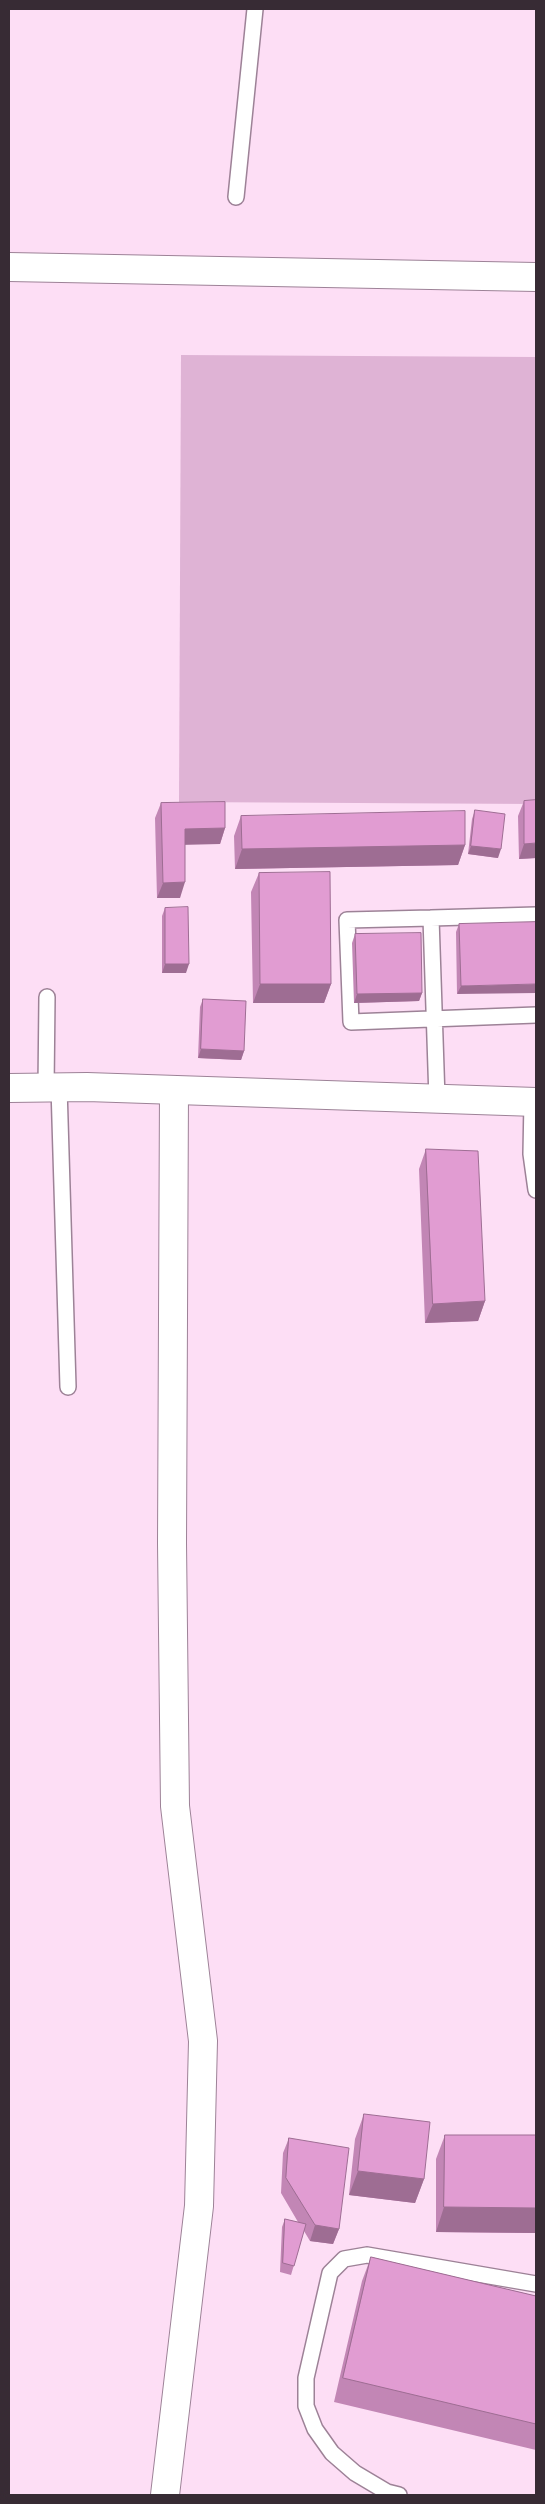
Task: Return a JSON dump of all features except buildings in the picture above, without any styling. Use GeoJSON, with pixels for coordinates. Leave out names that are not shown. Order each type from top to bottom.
{"type":"FeatureCollection","features":[{"type":"Feature","properties":{"kind":"street"},"geometry":{"type":"LineString","coordinates":[[9,267],[536,276]]}},
{"type":"Feature","properties":{"kind":"street"},"geometry":{"type":"LineString","coordinates":[[9,1088],[53,1087],[174,1090],[534,1102]]}},
{"type":"Feature","properties":{"kind":"street"},"geometry":{"type":"LineString","coordinates":[[165,2495],[199,2206],[203,2041],[174,1806],[172,1543],[174,1090]]}},
{"type":"Feature","properties":{"kind":"lane"},"geometry":{"type":"LineString","coordinates":[[236,197],[255,9]]}},
{"type":"Feature","properties":{"kind":"lane"},"geometry":{"type":"LineString","coordinates":[[536,914],[347,920],[351,1022],[536,1015]]}},
{"type":"Feature","properties":{"kind":"lane"},"geometry":{"type":"LineString","coordinates":[[431,918],[437,1099]]}},
{"type":"Feature","properties":{"kind":"lane"},"geometry":{"type":"LineString","coordinates":[[47,997],[68,1387]]}},
{"type":"Feature","properties":{"kind":"lane"},"geometry":{"type":"LineString","coordinates":[[534,1102],[531,1154],[536,1190]]}},
{"type":"Feature","properties":{"kind":"lane"},"geometry":{"type":"LineString","coordinates":[[399,2495],[387,2492],[355,2473],[332,2453],[315,2429],[306,2406],[306,2378],[330,2273],[344,2259],[366,2255],[536,2284]]}},
{"type":"Feature","properties":{"kind":"shaded area"},"geometry":{"type":"Polygon","coordinates":[[[181,355],[536,357],[536,804],[179,802],[181,355]]]}}]}
